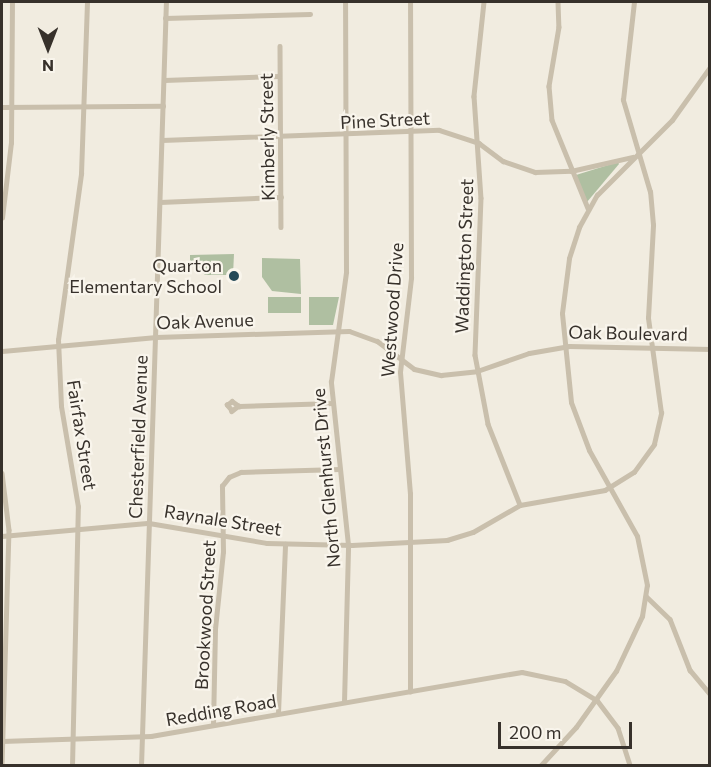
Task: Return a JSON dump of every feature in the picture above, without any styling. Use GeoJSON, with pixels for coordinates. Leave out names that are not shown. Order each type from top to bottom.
{"type":"FeatureCollection","features":[{"type":"Feature","properties":{"kind":"street"},"geometry":{"type":"LineString","coordinates":[[2,218],[12,106],[12,2]]}},
{"type":"Feature","properties":{"kind":"street","name":"Fairfax Street"},"geometry":{"type":"LineString","coordinates":[[72,765],[78,490],[61,406],[58,346],[79,191],[85,105],[87,2]]}},
{"type":"Feature","properties":{"kind":"street","name":"Chesterfield Avenue"},"geometry":{"type":"LineString","coordinates":[[141,765],[166,2]]}},
{"type":"Feature","properties":{"kind":"street","name":"North Glenhurst Drive"},"geometry":{"type":"LineString","coordinates":[[344,702],[348,545],[332,403],[337,331],[345,282],[347,136],[345,2]]}},
{"type":"Feature","properties":{"kind":"street","name":"Westwood Drive"},"geometry":{"type":"LineString","coordinates":[[410,2],[411,278],[400,360],[411,542],[410,692]]}},
{"type":"Feature","properties":{"kind":"street","name":"Waddington Street"},"geometry":{"type":"LineString","coordinates":[[484,2],[474,96],[481,208],[475,326],[477,371],[491,435],[520,505]]}},
{"type":"Feature","properties":{"kind":"street"},"geometry":{"type":"LineString","coordinates":[[558,2],[549,102],[555,132],[588,208]]}},
{"type":"Feature","properties":{"kind":"street"},"geometry":{"type":"LineString","coordinates":[[520,505],[585,496],[610,488],[643,463],[657,437],[660,405],[651,349],[648,302],[653,225],[648,176],[625,113],[622,91],[634,2]]}},
{"type":"Feature","properties":{"kind":"street"},"geometry":{"type":"LineString","coordinates":[[165,18],[310,14]]}},
{"type":"Feature","properties":{"kind":"street","name":"Kimberly Street"},"geometry":{"type":"LineString","coordinates":[[280,46],[279,76],[283,136],[281,227]]}},
{"type":"Feature","properties":{"kind":"street"},"geometry":{"type":"LineString","coordinates":[[540,765],[597,700],[630,645],[646,596],[640,546],[578,425],[568,386],[563,346],[566,271],[588,208],[632,157],[680,111],[710,66]]}},
{"type":"Feature","properties":{"kind":"street"},"geometry":{"type":"LineString","coordinates":[[164,80],[279,76]]}},
{"type":"Feature","properties":{"kind":"street"},"geometry":{"type":"LineString","coordinates":[[2,107],[163,106]]}},
{"type":"Feature","properties":{"kind":"street","name":"Pine Street"},"geometry":{"type":"LineString","coordinates":[[162,140],[347,136],[443,131],[478,143],[503,161],[523,170],[571,171],[632,157]]}},
{"type":"Feature","properties":{"kind":"street"},"geometry":{"type":"LineString","coordinates":[[160,202],[281,198]]}},
{"type":"Feature","properties":{"kind":"street","name":"Oak Avenue"},"geometry":{"type":"LineString","coordinates":[[2,351],[156,337],[337,331],[368,336],[400,360]]}},
{"type":"Feature","properties":{"kind":"street","name":"Oak Boulevard"},"geometry":{"type":"LineString","coordinates":[[400,360],[431,374],[477,371],[521,355],[563,346],[710,349]]}},
{"type":"Feature","properties":{"kind":"street"},"geometry":{"type":"LineString","coordinates":[[239,406],[332,403]]}},
{"type":"Feature","properties":{"kind":"street","name":"Brookwood Street"},"geometry":{"type":"LineString","coordinates":[[213,725],[215,629],[224,536],[221,489],[232,474],[339,469]]}},
{"type":"Feature","properties":{"kind":"street"},"geometry":{"type":"LineString","coordinates":[[2,473],[9,535],[2,765]]}},
{"type":"Feature","properties":{"kind":"street","name":"Raynale Street"},"geometry":{"type":"LineString","coordinates":[[2,536],[148,523],[185,526],[224,536],[285,544],[348,545],[411,542],[442,540],[473,532],[520,505]]}},
{"type":"Feature","properties":{"kind":"street"},"geometry":{"type":"LineString","coordinates":[[278,713],[285,544]]}},
{"type":"Feature","properties":{"kind":"street"},"geometry":{"type":"LineString","coordinates":[[646,596],[670,619],[690,670],[710,694]]}},
{"type":"Feature","properties":{"kind":"street","name":"Redding Road"},"geometry":{"type":"LineString","coordinates":[[2,741],[143,736],[442,687],[502,673],[529,672],[565,681],[597,700]]}},
{"type":"Feature","properties":{"kind":"street"},"geometry":{"type":"LineString","coordinates":[[597,700],[618,728],[630,765]]}},
{"type":"Feature","properties":{"kind":"green space"},"geometry":{"type":"Polygon","coordinates":[[[618,162],[619,164],[587,202],[576,175],[618,162]]]}},
{"type":"Feature","properties":{"kind":"green space"},"geometry":{"type":"Polygon","coordinates":[[[234,254],[233,275],[205,275],[190,260],[190,255],[234,254]]]}},
{"type":"Feature","properties":{"kind":"green space"},"geometry":{"type":"Polygon","coordinates":[[[262,258],[300,259],[301,294],[272,291],[262,277],[262,258]]]}},
{"type":"Feature","properties":{"kind":"green space"},"geometry":{"type":"Polygon","coordinates":[[[268,297],[301,297],[301,313],[268,313],[268,297]]]}},
{"type":"Feature","properties":{"kind":"green space"},"geometry":{"type":"Polygon","coordinates":[[[309,297],[339,297],[333,325],[309,325],[309,297]]]}},
{"type":"Feature","properties":{"kind":"place","name":"Quarton Elementary School"},"geometry":{"type":"Point","coordinates":[234,276]}}]}
